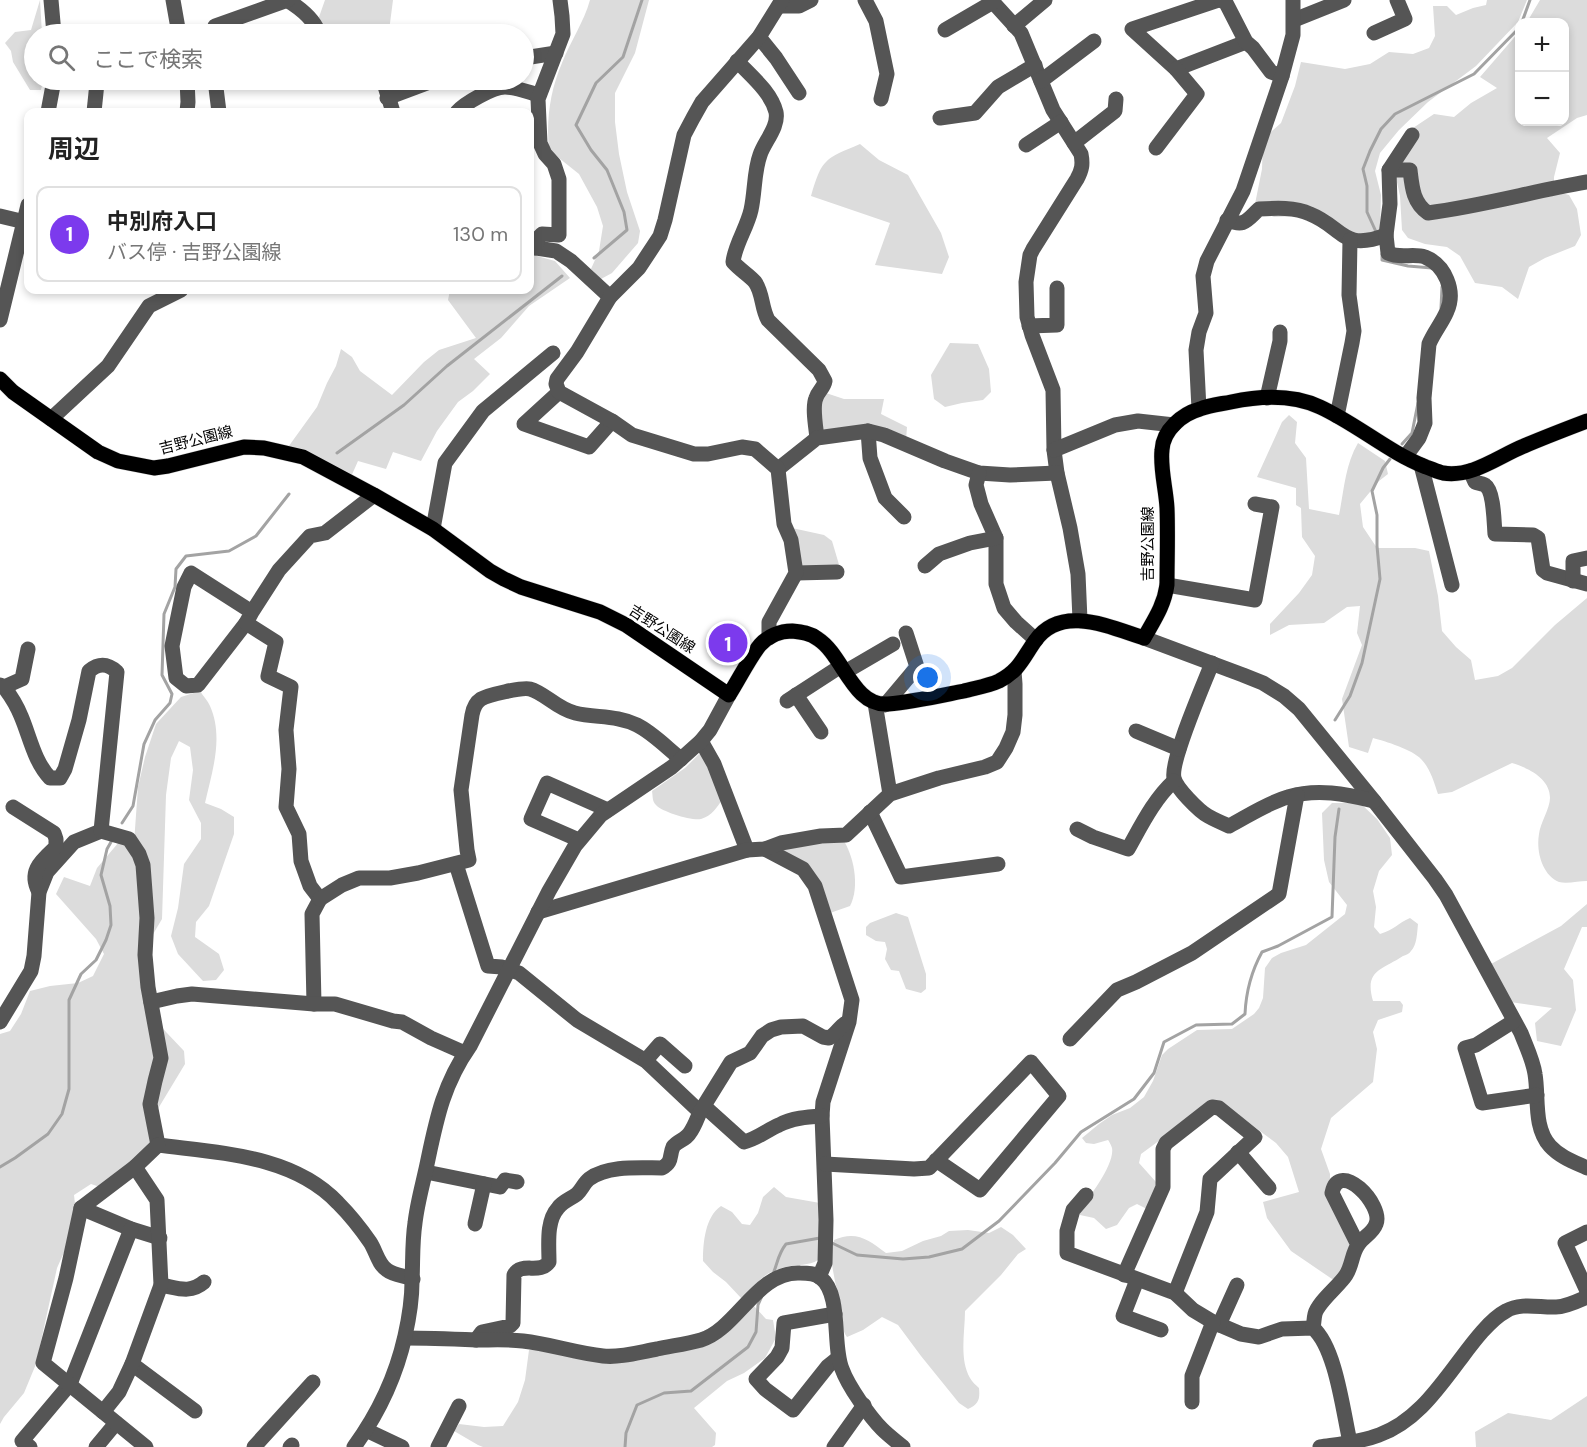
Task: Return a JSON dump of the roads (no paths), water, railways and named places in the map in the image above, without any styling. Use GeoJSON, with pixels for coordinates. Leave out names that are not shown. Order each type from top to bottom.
{"type":"FeatureCollection","features":[{"type":"Feature","properties":{"kind":"main road","name":"吉野公園線"},"geometry":{"type":"LineString","coordinates":[[0,379],[13,392],[98,452],[124,462],[154,468],[244,447],[264,448],[303,458],[433,529],[504,579],[521,587],[600,612],[626,626],[729,695]]}},
{"type":"Feature","properties":{"kind":"main road"},"geometry":{"type":"LineString","coordinates":[[1174,425],[1184,416],[1199,409],[1247,399],[1272,398],[1300,401],[1318,406],[1337,416],[1405,458],[1443,473],[1457,473],[1470,471],[1521,447],[1587,421]]}},
{"type":"Feature","properties":{"kind":"main road","name":"吉野公園線"},"geometry":{"type":"LineString","coordinates":[[1144,638],[1166,596],[1167,509],[1162,449],[1164,439],[1174,425]]}},
{"type":"Feature","properties":{"kind":"main road"},"geometry":{"type":"LineString","coordinates":[[729,695],[760,645],[776,633],[789,631],[809,633],[820,640],[830,649],[865,698],[880,704],[927,699],[998,681],[1014,671],[1036,640],[1047,629],[1060,622],[1080,620],[1094,622],[1144,638]]}},
{"type":"Feature","properties":{"kind":"street"},"geometry":{"type":"LineString","coordinates":[[51,0],[53,24]]}},
{"type":"Feature","properties":{"kind":"street"},"geometry":{"type":"LineString","coordinates":[[173,0],[177,24]]}},
{"type":"Feature","properties":{"kind":"street"},"geometry":{"type":"LineString","coordinates":[[221,24],[287,0],[314,24]]}},
{"type":"Feature","properties":{"kind":"street"},"geometry":{"type":"LineString","coordinates":[[534,244],[542,234],[559,235],[559,179],[554,164],[544,154],[540,143],[539,95],[563,34],[560,0]]}},
{"type":"Feature","properties":{"kind":"street"},"geometry":{"type":"LineString","coordinates":[[769,638],[769,622],[796,573],[791,540],[784,524],[778,469],[755,450],[742,447],[708,454],[694,454],[632,435],[612,421],[559,392],[556,384],[610,297],[639,268],[660,237],[684,135],[702,102],[759,37],[781,3],[799,6],[811,0]]}},
{"type":"Feature","properties":{"kind":"street"},"geometry":{"type":"LineString","coordinates":[[865,0],[876,21],[887,74],[881,99]]}},
{"type":"Feature","properties":{"kind":"street"},"geometry":{"type":"LineString","coordinates":[[1014,26],[1045,0]]}},
{"type":"Feature","properties":{"kind":"street"},"geometry":{"type":"LineString","coordinates":[[1156,148],[1197,94],[1176,69],[1132,30],[1220,0],[1226,3],[1246,42],[1271,72],[1282,76]]}},
{"type":"Feature","properties":{"kind":"street"},"geometry":{"type":"LineString","coordinates":[[1199,409],[1196,350],[1199,332],[1206,313],[1203,276],[1207,261],[1243,191],[1282,76],[1293,35],[1293,0]]}},
{"type":"Feature","properties":{"kind":"street"},"geometry":{"type":"LineString","coordinates":[[1294,20],[1344,0]]}},
{"type":"Feature","properties":{"kind":"street"},"geometry":{"type":"LineString","coordinates":[[1374,33],[1405,18],[1397,0]]}},
{"type":"Feature","properties":{"kind":"street"},"geometry":{"type":"LineString","coordinates":[[945,30],[992,1],[1021,33],[1053,110],[1081,154],[1083,161],[1082,170],[1030,255],[1026,282],[1029,326],[1053,390],[1054,450],[1076,563],[1080,620]]}},
{"type":"Feature","properties":{"kind":"street"},"geometry":{"type":"LineString","coordinates":[[759,37],[799,93]]}},
{"type":"Feature","properties":{"kind":"street"},"geometry":{"type":"LineString","coordinates":[[1041,81],[1094,41]]}},
{"type":"Feature","properties":{"kind":"street"},"geometry":{"type":"LineString","coordinates":[[1176,69],[1246,42]]}},
{"type":"Feature","properties":{"kind":"street"},"geometry":{"type":"LineString","coordinates":[[534,56],[556,53]]}},
{"type":"Feature","properties":{"kind":"street"},"geometry":{"type":"LineString","coordinates":[[737,61],[767,94],[776,113],[776,119],[758,159],[751,212],[733,262],[755,282],[760,291],[768,320],[819,370],[825,381],[815,403],[817,438]]}},
{"type":"Feature","properties":{"kind":"street"},"geometry":{"type":"LineString","coordinates":[[940,118],[975,113],[998,87],[1035,65]]}},
{"type":"Feature","properties":{"kind":"street"},"geometry":{"type":"LineString","coordinates":[[52,108],[53,90]]}},
{"type":"Feature","properties":{"kind":"street"},"geometry":{"type":"LineString","coordinates":[[94,108],[96,90]]}},
{"type":"Feature","properties":{"kind":"street"},"geometry":{"type":"LineString","coordinates":[[187,90],[187,108]]}},
{"type":"Feature","properties":{"kind":"street"},"geometry":{"type":"LineString","coordinates":[[216,90],[218,108]]}},
{"type":"Feature","properties":{"kind":"street"},"geometry":{"type":"LineString","coordinates":[[385,90],[391,108]]}},
{"type":"Feature","properties":{"kind":"street"},"geometry":{"type":"LineString","coordinates":[[387,98],[408,90]]}},
{"type":"Feature","properties":{"kind":"street"},"geometry":{"type":"LineString","coordinates":[[461,108],[494,90]]}},
{"type":"Feature","properties":{"kind":"street"},"geometry":{"type":"LineString","coordinates":[[518,90],[539,95]]}},
{"type":"Feature","properties":{"kind":"street"},"geometry":{"type":"LineString","coordinates":[[1074,143],[1115,111],[1116,99]]}},
{"type":"Feature","properties":{"kind":"street"},"geometry":{"type":"LineString","coordinates":[[1026,145],[1061,122]]}},
{"type":"Feature","properties":{"kind":"street"},"geometry":{"type":"LineString","coordinates":[[1405,458],[1419,438],[1425,423],[1424,399],[1429,344],[1447,311],[1450,299],[1450,286],[1444,272],[1427,258],[1395,256],[1388,253],[1379,238],[1390,204],[1389,170],[1412,135]]}},
{"type":"Feature","properties":{"kind":"street"},"geometry":{"type":"LineString","coordinates":[[1389,170],[1410,170],[1415,199],[1418,205],[1428,213],[1587,182]]}},
{"type":"Feature","properties":{"kind":"street"},"geometry":{"type":"LineString","coordinates":[[1227,220],[1238,225],[1259,209],[1300,210],[1321,219],[1350,240],[1379,238]]}},
{"type":"Feature","properties":{"kind":"street"},"geometry":{"type":"LineString","coordinates":[[0,216],[24,222]]}},
{"type":"Feature","properties":{"kind":"street"},"geometry":{"type":"LineString","coordinates":[[0,320],[24,226]]}},
{"type":"Feature","properties":{"kind":"street"},"geometry":{"type":"LineString","coordinates":[[1337,416],[1354,331],[1349,295],[1350,240]]}},
{"type":"Feature","properties":{"kind":"street"},"geometry":{"type":"LineString","coordinates":[[534,247],[556,251],[571,261],[610,297]]}},
{"type":"Feature","properties":{"kind":"street"},"geometry":{"type":"LineString","coordinates":[[1029,326],[1057,325],[1057,288]]}},
{"type":"Feature","properties":{"kind":"street"},"geometry":{"type":"LineString","coordinates":[[51,419],[108,366],[149,306],[173,294]]}},
{"type":"Feature","properties":{"kind":"street"},"geometry":{"type":"LineString","coordinates":[[1272,398],[1285,334]]}},
{"type":"Feature","properties":{"kind":"street"},"geometry":{"type":"LineString","coordinates":[[433,529],[445,464],[483,411],[553,353]]}},
{"type":"Feature","properties":{"kind":"street"},"geometry":{"type":"LineString","coordinates":[[559,392],[524,424],[589,447],[612,421]]}},
{"type":"Feature","properties":{"kind":"street"},"geometry":{"type":"LineString","coordinates":[[1054,450],[1115,425],[1138,421],[1174,425]]}},
{"type":"Feature","properties":{"kind":"street"},"geometry":{"type":"LineString","coordinates":[[868,431],[870,458],[885,498],[904,517]]}},
{"type":"Feature","properties":{"kind":"street"},"geometry":{"type":"LineString","coordinates":[[778,469],[817,438],[868,431],[884,435],[979,473],[1010,475],[1057,472]]}},
{"type":"Feature","properties":{"kind":"street"},"geometry":{"type":"LineString","coordinates":[[1421,465],[1452,585]]}},
{"type":"Feature","properties":{"kind":"street"},"geometry":{"type":"LineString","coordinates":[[1470,471],[1475,482],[1485,484],[1488,488],[1495,534],[1533,535],[1538,538],[1543,570],[1580,582]]}},
{"type":"Feature","properties":{"kind":"street"},"geometry":{"type":"LineString","coordinates":[[979,473],[976,485],[981,504],[996,538],[996,584],[1004,608],[1036,640]]}},
{"type":"Feature","properties":{"kind":"street"},"geometry":{"type":"LineString","coordinates":[[320,899],[310,886],[302,861],[299,834],[286,807],[289,770],[286,730],[291,687],[267,676],[276,642],[249,618],[191,573],[184,587],[172,646],[176,678],[186,686],[198,685],[249,618],[279,570],[310,536],[325,533],[374,495]]}},
{"type":"Feature","properties":{"kind":"street"},"geometry":{"type":"LineString","coordinates":[[1167,585],[1256,600],[1272,507],[1256,504]]}},
{"type":"Feature","properties":{"kind":"street"},"geometry":{"type":"LineString","coordinates":[[925,566],[939,554],[970,543],[996,538]]}},
{"type":"Feature","properties":{"kind":"street"},"geometry":{"type":"LineString","coordinates":[[1580,582],[1573,561],[1587,558]]}},
{"type":"Feature","properties":{"kind":"street"},"geometry":{"type":"LineString","coordinates":[[796,573],[837,572]]}},
{"type":"Feature","properties":{"kind":"street"},"geometry":{"type":"LineString","coordinates":[[890,794],[880,704],[917,668],[906,633]]}},
{"type":"Feature","properties":{"kind":"street"},"geometry":{"type":"LineString","coordinates":[[1144,638],[1263,683],[1299,709],[1446,895],[1514,1020],[1530,1057],[1535,1072],[1539,1122],[1543,1136],[1560,1155],[1587,1168]]}},
{"type":"Feature","properties":{"kind":"street"},"geometry":{"type":"LineString","coordinates":[[821,732],[791,698],[893,644]]}},
{"type":"Feature","properties":{"kind":"street"},"geometry":{"type":"LineString","coordinates":[[28,649],[22,680],[2,686],[13,698],[41,768],[50,778],[60,778],[65,769],[79,720],[89,671],[101,664],[117,672],[101,831]]}},
{"type":"Feature","properties":{"kind":"street"},"geometry":{"type":"LineString","coordinates":[[1212,663],[1179,749],[1173,776],[1174,782],[1182,792],[1207,815],[1229,826],[1272,803],[1297,795],[1317,792],[1374,801]]}},
{"type":"Feature","properties":{"kind":"street"},"geometry":{"type":"LineString","coordinates":[[538,912],[747,850],[765,849],[781,843],[821,836],[846,835],[890,794],[997,762],[1013,732],[1014,671]]}},
{"type":"Feature","properties":{"kind":"street"},"geometry":{"type":"LineString","coordinates":[[314,1004],[312,914],[320,899],[358,878],[390,878],[469,860],[461,790],[472,715],[474,706],[480,699],[528,689],[537,692],[567,711],[626,720],[640,726],[681,759]]}},
{"type":"Feature","properties":{"kind":"street"},"geometry":{"type":"LineString","coordinates":[[354,1447],[366,1430],[390,1382],[405,1338],[412,1296],[415,1223],[433,1136],[449,1082],[470,1046],[538,912],[579,840],[608,810],[681,759],[701,741],[710,730],[729,695]]}},
{"type":"Feature","properties":{"kind":"street"},"geometry":{"type":"LineString","coordinates":[[1136,731],[1179,749]]}},
{"type":"Feature","properties":{"kind":"street"},"geometry":{"type":"LineString","coordinates":[[701,741],[714,764],[747,850]]}},
{"type":"Feature","properties":{"kind":"street"},"geometry":{"type":"LineString","coordinates":[[1077,829],[1128,849],[1166,788],[1174,782]]}},
{"type":"Feature","properties":{"kind":"street"},"geometry":{"type":"LineString","coordinates":[[579,840],[531,819],[547,783],[608,810]]}},
{"type":"Feature","properties":{"kind":"street"},"geometry":{"type":"LineString","coordinates":[[1070,1039],[1117,990],[1192,953],[1278,894],[1297,795]]}},
{"type":"Feature","properties":{"kind":"street"},"geometry":{"type":"LineString","coordinates":[[13,807],[54,833],[56,839],[56,847],[40,863],[35,874],[34,882],[39,892]]}},
{"type":"Feature","properties":{"kind":"street"},"geometry":{"type":"LineString","coordinates":[[870,812],[901,877],[998,864]]}},
{"type":"Feature","properties":{"kind":"street"},"geometry":{"type":"LineString","coordinates":[[0,1022],[6,999],[31,971],[39,892],[47,872],[74,842],[101,831],[129,839],[143,865],[147,918],[145,955],[161,1058],[150,1104],[158,1145]]}},
{"type":"Feature","properties":{"kind":"street"},"geometry":{"type":"LineString","coordinates":[[765,849],[803,869],[815,886],[852,1000],[849,1022],[824,1102],[822,1116],[826,1220],[822,1270],[832,1296],[838,1358],[844,1375],[882,1429],[903,1447]]}},
{"type":"Feature","properties":{"kind":"street"},"geometry":{"type":"LineString","coordinates":[[456,864],[488,966],[502,967],[519,973],[577,1020],[646,1060],[739,1140],[750,1141],[789,1120],[822,1116]]}},
{"type":"Feature","properties":{"kind":"street"},"geometry":{"type":"LineString","coordinates":[[151,1002],[192,994],[335,1004],[402,1022],[465,1053]]}},
{"type":"Feature","properties":{"kind":"street"},"geometry":{"type":"LineString","coordinates":[[1514,1020],[1476,1046],[1466,1048],[1482,1103],[1537,1095]]}},
{"type":"Feature","properties":{"kind":"street"},"geometry":{"type":"LineString","coordinates":[[476,1340],[482,1332],[510,1326],[513,1323],[516,1271],[519,1268],[546,1266],[549,1262],[551,1222],[556,1211],[577,1194],[589,1179],[609,1170],[666,1166],[671,1159],[673,1148],[691,1132],[702,1109],[731,1062],[750,1053],[762,1036],[771,1030],[802,1026],[829,1038],[843,1024],[849,1022]]}},
{"type":"Feature","properties":{"kind":"street"},"geometry":{"type":"LineString","coordinates":[[646,1060],[660,1044],[685,1066]]}},
{"type":"Feature","properties":{"kind":"street"},"geometry":{"type":"LineString","coordinates":[[825,1164],[929,1168],[936,1160],[1031,1062],[1059,1096],[980,1190],[936,1160]]}},
{"type":"Feature","properties":{"kind":"street"},"geometry":{"type":"LineString","coordinates":[[1161,1330],[1123,1316],[1131,1277],[1163,1187],[1163,1149],[1166,1143],[1212,1107],[1219,1108],[1255,1137],[1210,1179],[1208,1212],[1175,1293]]}},
{"type":"Feature","properties":{"kind":"street"},"geometry":{"type":"LineString","coordinates":[[146,1447],[43,1363],[66,1278],[81,1208],[135,1167],[158,1145]]}},
{"type":"Feature","properties":{"kind":"street"},"geometry":{"type":"LineString","coordinates":[[158,1145],[257,1160],[288,1170],[310,1181],[337,1202],[372,1244],[387,1270],[413,1279]]}},
{"type":"Feature","properties":{"kind":"street"},"geometry":{"type":"LineString","coordinates":[[1238,1152],[1269,1188]]}},
{"type":"Feature","properties":{"kind":"street"},"geometry":{"type":"LineString","coordinates":[[103,1412],[119,1392],[132,1364],[161,1284],[157,1200],[135,1167]]}},
{"type":"Feature","properties":{"kind":"street"},"geometry":{"type":"LineString","coordinates":[[426,1172],[501,1187],[505,1180],[517,1182]]}},
{"type":"Feature","properties":{"kind":"street"},"geometry":{"type":"LineString","coordinates":[[475,1224],[484,1184]]}},
{"type":"Feature","properties":{"kind":"street"},"geometry":{"type":"LineString","coordinates":[[1086,1195],[1073,1210],[1067,1231],[1067,1253],[1175,1293],[1193,1310],[1216,1324],[1241,1334],[1258,1336],[1282,1329],[1313,1328],[1323,1338],[1334,1368],[1350,1442]]}},
{"type":"Feature","properties":{"kind":"street"},"geometry":{"type":"LineString","coordinates":[[81,1208],[131,1229],[160,1238]]}},
{"type":"Feature","properties":{"kind":"street"},"geometry":{"type":"LineString","coordinates":[[30,1447],[22,1441],[70,1384],[131,1229]]}},
{"type":"Feature","properties":{"kind":"street"},"geometry":{"type":"LineString","coordinates":[[1587,1232],[1565,1243],[1587,1291]]}},
{"type":"Feature","properties":{"kind":"street"},"geometry":{"type":"LineString","coordinates":[[1313,1328],[1315,1312],[1347,1274],[1358,1245]]}},
{"type":"Feature","properties":{"kind":"street"},"geometry":{"type":"LineString","coordinates":[[405,1338],[522,1341],[606,1356],[647,1350],[711,1336],[757,1291],[784,1274],[811,1273],[822,1270]]}},
{"type":"Feature","properties":{"kind":"street"},"geometry":{"type":"LineString","coordinates":[[161,1284],[191,1289],[197,1288],[204,1282]]}},
{"type":"Feature","properties":{"kind":"street"},"geometry":{"type":"LineString","coordinates":[[1192,1402],[1192,1376],[1237,1285]]}},
{"type":"Feature","properties":{"kind":"street"},"geometry":{"type":"LineString","coordinates":[[1320,1447],[1380,1435],[1422,1408],[1465,1353],[1497,1317],[1508,1309],[1522,1306],[1559,1307],[1587,1297]]}},
{"type":"Feature","properties":{"kind":"street"},"geometry":{"type":"LineString","coordinates":[[835,1314],[784,1323],[782,1348],[777,1357],[756,1379],[765,1389],[794,1410],[828,1366],[838,1358]]}},
{"type":"Feature","properties":{"kind":"street"},"geometry":{"type":"LineString","coordinates":[[132,1364],[195,1411]]}},
{"type":"Feature","properties":{"kind":"street"},"geometry":{"type":"LineString","coordinates":[[255,1447],[313,1382]]}},
{"type":"Feature","properties":{"kind":"street"},"geometry":{"type":"LineString","coordinates":[[438,1447],[459,1406]]}},
{"type":"Feature","properties":{"kind":"street"},"geometry":{"type":"LineString","coordinates":[[834,1447],[864,1406]]}},
{"type":"Feature","properties":{"kind":"street"},"geometry":{"type":"LineString","coordinates":[[96,1447],[116,1423]]}},
{"type":"Feature","properties":{"kind":"street"},"geometry":{"type":"LineString","coordinates":[[366,1430],[402,1447]]}},
{"type":"Feature","properties":{"kind":"waterway"},"geometry":{"type":"LineString","coordinates":[[594,258],[627,230],[624,212],[607,170],[591,150],[576,125],[596,83],[623,57],[642,0]]}},
{"type":"Feature","properties":{"kind":"waterway"},"geometry":{"type":"LineString","coordinates":[[1523,18],[1530,0]]}},
{"type":"Feature","properties":{"kind":"waterway"},"geometry":{"type":"LineString","coordinates":[[1377,234],[1367,212],[1367,186],[1363,169],[1381,129],[1395,114],[1474,74],[1515,32]]}},
{"type":"Feature","properties":{"kind":"waterway"},"geometry":{"type":"LineString","coordinates":[[1382,254],[1382,260],[1408,266],[1432,268]]}},
{"type":"Feature","properties":{"kind":"waterway"},"geometry":{"type":"LineString","coordinates":[[337,453],[404,405],[447,366],[562,276]]}},
{"type":"Feature","properties":{"kind":"waterway"},"geometry":{"type":"LineString","coordinates":[[1441,308],[1442,287]]}},
{"type":"Feature","properties":{"kind":"waterway"},"geometry":{"type":"LineString","coordinates":[[1402,444],[1412,433],[1418,403]]}},
{"type":"Feature","properties":{"kind":"waterway"},"geometry":{"type":"LineString","coordinates":[[1335,720],[1350,696],[1362,663],[1380,579],[1377,515],[1372,491],[1390,459]]}},
{"type":"Feature","properties":{"kind":"waterway"},"geometry":{"type":"LineString","coordinates":[[122,823],[133,806],[144,744],[155,720],[170,703],[172,694],[162,675],[164,614],[175,587],[176,569],[186,556],[229,551],[256,536],[289,494]]}},
{"type":"Feature","properties":{"kind":"waterway"},"geometry":{"type":"LineString","coordinates":[[832,1243],[857,1255],[903,1259],[929,1257],[962,1249],[999,1221],[1055,1163],[1081,1132],[1134,1099],[1154,1073],[1164,1042],[1196,1025],[1232,1024],[1245,1014],[1250,982],[1262,952],[1332,917],[1335,837],[1339,809]]}},
{"type":"Feature","properties":{"kind":"waterway"},"geometry":{"type":"LineString","coordinates":[[0,1167],[48,1134],[62,1114],[69,1089],[69,1000],[81,974],[96,960],[111,925],[110,906],[101,875],[111,842]]}},
{"type":"Feature","properties":{"kind":"waterway"},"geometry":{"type":"LineString","coordinates":[[773,1274],[786,1244],[820,1238]]}},
{"type":"Feature","properties":{"kind":"waterway"},"geometry":{"type":"LineString","coordinates":[[625,1447],[626,1433],[637,1405],[664,1393],[691,1391],[748,1347],[756,1332],[758,1305],[762,1296]]}},
{"type":"Feature","properties":{"kind":"place","name":"中別府入口"},"geometry":{"type":"Point","coordinates":[728,643]}}]}
